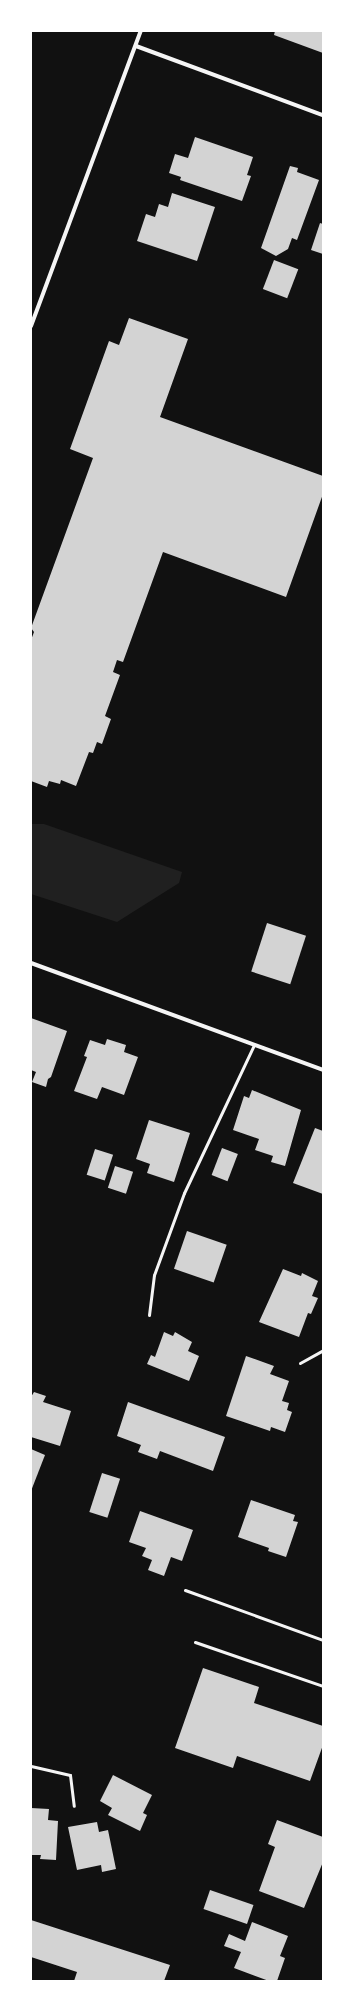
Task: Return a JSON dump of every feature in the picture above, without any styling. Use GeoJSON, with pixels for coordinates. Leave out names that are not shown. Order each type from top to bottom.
{"type":"FeatureCollection","features":[{"type":"Feature","properties":{"kind":"street"},"geometry":{"type":"LineString","coordinates":[[31,326],[141,31]]}},
{"type":"Feature","properties":{"kind":"street"},"geometry":{"type":"LineString","coordinates":[[136,46],[323,115]]}},
{"type":"Feature","properties":{"kind":"street"},"geometry":{"type":"LineString","coordinates":[[31,963],[323,1070]]}},
{"type":"Feature","properties":{"kind":"lane"},"geometry":{"type":"LineString","coordinates":[[149,1315],[154,1276],[184,1193],[254,1045]]}},
{"type":"Feature","properties":{"kind":"lane"},"geometry":{"type":"LineString","coordinates":[[300,1363],[323,1350]]}},
{"type":"Feature","properties":{"kind":"lane"},"geometry":{"type":"LineString","coordinates":[[185,1590],[323,1640]]}},
{"type":"Feature","properties":{"kind":"lane"},"geometry":{"type":"LineString","coordinates":[[195,1642],[323,1686]]}},
{"type":"Feature","properties":{"kind":"lane"},"geometry":{"type":"LineString","coordinates":[[31,1766],[70,1775],[74,1806]]}},
{"type":"Feature","properties":{"kind":"shaded area"},"geometry":{"type":"Polygon","coordinates":[[[31,824],[44,824],[182,872],[179,883],[117,922],[31,894],[31,824]]]}},
{"type":"Feature","properties":{"kind":"building"},"geometry":{"type":"Polygon","coordinates":[[[275,31],[323,31],[323,53],[274,35],[275,31]]]}},
{"type":"Feature","properties":{"kind":"building"},"geometry":{"type":"Polygon","coordinates":[[[195,137],[253,157],[247,175],[251,176],[242,201],[180,180],[181,177],[169,173],[175,154],[188,158],[195,137]]]}},
{"type":"Feature","properties":{"kind":"building"},"geometry":{"type":"Polygon","coordinates":[[[290,166],[298,168],[297,172],[319,180],[297,240],[292,238],[288,249],[276,256],[261,248],[290,166]]]}},
{"type":"Feature","properties":{"kind":"building"},"geometry":{"type":"Polygon","coordinates":[[[172,193],[215,207],[197,261],[137,241],[146,214],[155,217],[159,204],[168,207],[172,193]]]}},
{"type":"Feature","properties":{"kind":"building"},"geometry":{"type":"Polygon","coordinates":[[[320,223],[323,224],[323,254],[311,250],[320,223]]]}},
{"type":"Feature","properties":{"kind":"building"},"geometry":{"type":"Polygon","coordinates":[[[274,260],[298,269],[287,298],[263,289],[274,260]]]}},
{"type":"Feature","properties":{"kind":"building"},"geometry":{"type":"Polygon","coordinates":[[[129,318],[188,339],[160,417],[323,476],[323,494],[286,597],[163,552],[123,662],[117,660],[113,672],[120,675],[105,716],[111,719],[102,744],[97,742],[93,753],[89,752],[76,786],[61,780],[60,784],[49,781],[47,787],[31,781],[31,640],[34,632],[31,628],[93,458],[70,449],[109,341],[119,345],[129,318]]]}},
{"type":"Feature","properties":{"kind":"building"},"geometry":{"type":"Polygon","coordinates":[[[267,923],[306,936],[290,984],[251,972],[267,923]]]}},
{"type":"Feature","properties":{"kind":"building"},"geometry":{"type":"Polygon","coordinates":[[[31,1018],[67,1031],[46,1087],[32,1082],[36,1072],[31,1070],[31,1018]]]}},
{"type":"Feature","properties":{"kind":"building"},"geometry":{"type":"Polygon","coordinates":[[[107,1039],[126,1045],[124,1052],[138,1057],[124,1095],[102,1087],[97,1099],[74,1091],[87,1057],[84,1056],[90,1040],[105,1045],[107,1039]]]}},
{"type":"Feature","properties":{"kind":"building"},"geometry":{"type":"Polygon","coordinates":[[[252,1090],[301,1110],[285,1166],[271,1162],[273,1156],[255,1150],[259,1139],[233,1130],[244,1096],[249,1098],[252,1090]]]}},
{"type":"Feature","properties":{"kind":"building"},"geometry":{"type":"Polygon","coordinates":[[[149,1120],[190,1133],[174,1182],[147,1173],[150,1164],[136,1159],[149,1120]]]}},
{"type":"Feature","properties":{"kind":"building"},"geometry":{"type":"Polygon","coordinates":[[[315,1128],[323,1131],[323,1194],[293,1183],[315,1128]]]}},
{"type":"Feature","properties":{"kind":"building"},"geometry":{"type":"Polygon","coordinates":[[[222,1148],[238,1154],[227,1181],[212,1175],[222,1148]]]}},
{"type":"Feature","properties":{"kind":"building"},"geometry":{"type":"Polygon","coordinates":[[[95,1149],[113,1155],[105,1181],[87,1175],[95,1149]]]}},
{"type":"Feature","properties":{"kind":"building"},"geometry":{"type":"Polygon","coordinates":[[[115,1166],[133,1172],[126,1194],[108,1188],[115,1166]]]}},
{"type":"Feature","properties":{"kind":"building"},"geometry":{"type":"Polygon","coordinates":[[[187,1231],[227,1245],[214,1282],[174,1269],[187,1231]]]}},
{"type":"Feature","properties":{"kind":"building"},"geometry":{"type":"Polygon","coordinates":[[[283,1269],[301,1276],[302,1273],[318,1281],[312,1296],[318,1298],[311,1314],[308,1313],[299,1337],[259,1322],[283,1269]]]}},
{"type":"Feature","properties":{"kind":"building"},"geometry":{"type":"Polygon","coordinates":[[[164,1332],[173,1336],[175,1332],[192,1342],[188,1351],[199,1356],[189,1381],[147,1364],[151,1355],[155,1357],[164,1332]]]}},
{"type":"Feature","properties":{"kind":"building"},"geometry":{"type":"Polygon","coordinates":[[[246,1356],[274,1366],[270,1374],[289,1381],[282,1401],[289,1403],[287,1410],[292,1412],[285,1432],[271,1427],[270,1431],[226,1416],[246,1356]]]}},
{"type":"Feature","properties":{"kind":"building"},"geometry":{"type":"Polygon","coordinates":[[[34,1392],[46,1396],[43,1402],[71,1411],[60,1446],[31,1437],[31,1397],[34,1392]]]}},
{"type":"Feature","properties":{"kind":"building"},"geometry":{"type":"Polygon","coordinates":[[[128,1402],[225,1437],[213,1471],[160,1451],[157,1459],[138,1452],[141,1445],[117,1436],[128,1402]]]}},
{"type":"Feature","properties":{"kind":"building"},"geometry":{"type":"Polygon","coordinates":[[[31,1449],[45,1455],[31,1491],[31,1449]]]}},
{"type":"Feature","properties":{"kind":"building"},"geometry":{"type":"Polygon","coordinates":[[[102,1473],[120,1479],[107,1518],[89,1512],[102,1473]]]}},
{"type":"Feature","properties":{"kind":"building"},"geometry":{"type":"Polygon","coordinates":[[[251,1500],[295,1515],[293,1521],[298,1522],[286,1557],[268,1551],[269,1548],[238,1537],[251,1500]]]}},
{"type":"Feature","properties":{"kind":"building"},"geometry":{"type":"Polygon","coordinates":[[[140,1511],[193,1530],[182,1561],[171,1557],[164,1576],[148,1570],[152,1560],[142,1556],[146,1548],[129,1542],[140,1511]]]}},
{"type":"Feature","properties":{"kind":"building"},"geometry":{"type":"Polygon","coordinates":[[[203,1668],[259,1687],[254,1703],[323,1726],[323,1745],[310,1781],[237,1756],[233,1768],[175,1748],[203,1668]]]}},
{"type":"Feature","properties":{"kind":"building"},"geometry":{"type":"Polygon","coordinates":[[[113,1775],[152,1795],[143,1813],[147,1815],[140,1831],[108,1815],[112,1808],[100,1801],[113,1775]]]}},
{"type":"Feature","properties":{"kind":"building"},"geometry":{"type":"Polygon","coordinates":[[[31,1808],[49,1809],[48,1820],[58,1821],[56,1860],[40,1859],[41,1855],[31,1855],[31,1808]]]}},
{"type":"Feature","properties":{"kind":"building"},"geometry":{"type":"Polygon","coordinates":[[[277,1820],[323,1837],[323,1862],[304,1908],[259,1891],[275,1847],[268,1844],[277,1820]]]}},
{"type":"Feature","properties":{"kind":"building"},"geometry":{"type":"Polygon","coordinates":[[[97,1822],[99,1832],[108,1830],[116,1869],[102,1872],[101,1865],[77,1870],[68,1827],[97,1822]]]}},
{"type":"Feature","properties":{"kind":"building"},"geometry":{"type":"Polygon","coordinates":[[[210,1890],[253,1905],[247,1924],[203,1909],[210,1890]]]}},
{"type":"Feature","properties":{"kind":"building"},"geometry":{"type":"Polygon","coordinates":[[[31,1920],[170,1965],[164,1981],[74,1981],[77,1972],[31,1957],[31,1920]]]}},
{"type":"Feature","properties":{"kind":"building"},"geometry":{"type":"Polygon","coordinates":[[[252,1922],[288,1936],[280,1956],[285,1958],[277,1981],[269,1981],[234,1968],[241,1952],[224,1946],[229,1934],[245,1941],[252,1922]]]}}]}
